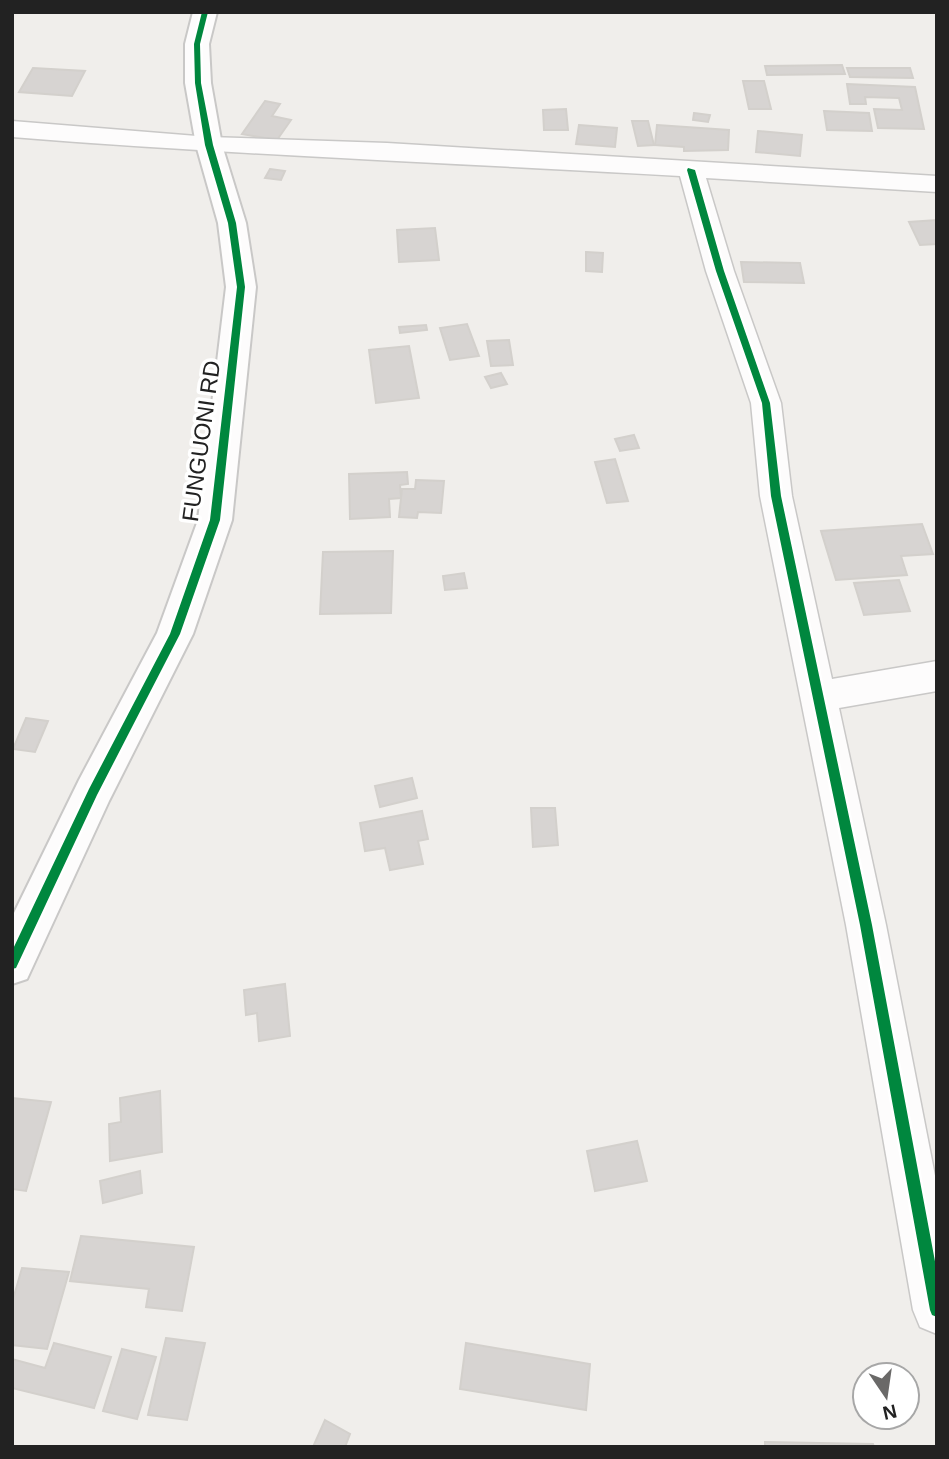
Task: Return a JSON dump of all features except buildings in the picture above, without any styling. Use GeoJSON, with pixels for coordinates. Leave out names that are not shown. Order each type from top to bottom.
{"type":"FeatureCollection","features":[{"type":"Feature","properties":{"kind":"street","name":"FUNGUONI RD"},"geometry":{"type":"LineString","coordinates":[[12,964],[93,792],[175,634],[215,520],[241,287],[232,223],[209,145],[198,83],[197,44],[205,12]]}},
{"type":"Feature","properties":{"kind":"street"},"geometry":{"type":"LineString","coordinates":[[12,130],[209,145],[387,151],[937,184]]}},
{"type":"Feature","properties":{"kind":"street"},"geometry":{"type":"LineString","coordinates":[[691,170],[720,271],[766,403],[776,496],[866,925],[937,1310]]}},
{"type":"Feature","properties":{"kind":"street"},"geometry":{"type":"LineString","coordinates":[[818,697],[937,676]]}},
{"type":"Feature","properties":{"kind":"cycle path"},"geometry":{"type":"LineString","coordinates":[[12,964],[93,792],[175,634],[215,520],[241,287],[232,223],[209,145],[198,83],[197,44],[205,12]]}},
{"type":"Feature","properties":{"kind":"cycle path"},"geometry":{"type":"LineString","coordinates":[[691,170],[720,271],[766,403],[776,496],[866,925],[937,1310]]}}]}
